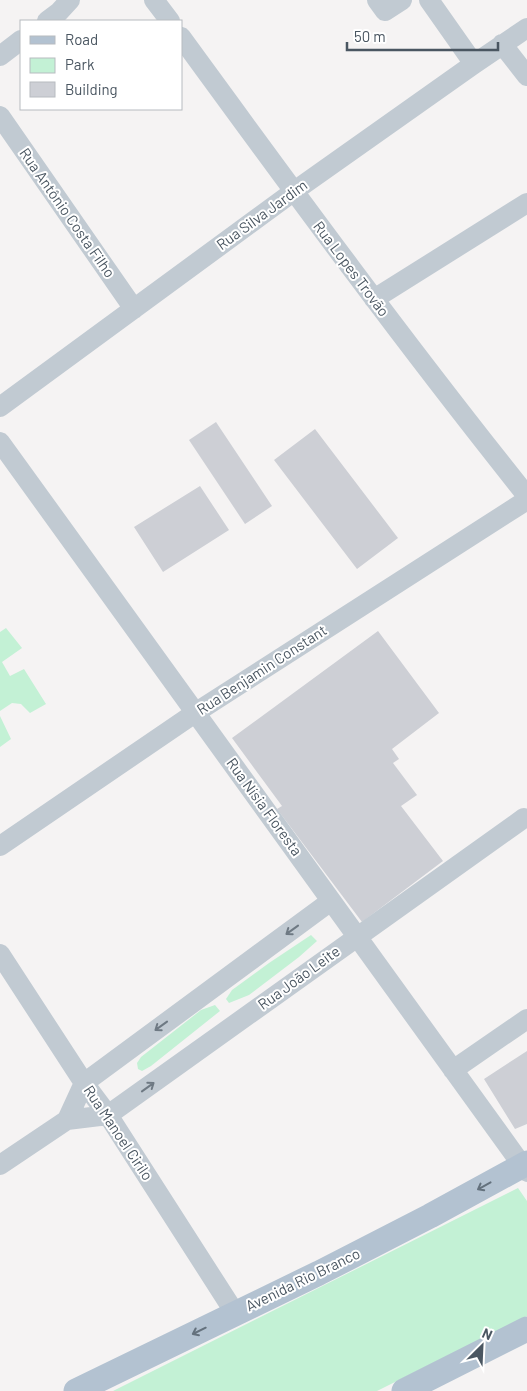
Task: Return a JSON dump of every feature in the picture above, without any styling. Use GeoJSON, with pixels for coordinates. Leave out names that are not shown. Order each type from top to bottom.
{"type":"FeatureCollection","features":[{"type":"Feature","properties":{"kind":"main road","name":"Avenida Rio Branco"},"geometry":{"type":"LineString","coordinates":[[76,1391],[319,1274],[525,1167]]}},
{"type":"Feature","properties":{"kind":"main road"},"geometry":{"type":"LineString","coordinates":[[404,1391],[527,1329]]}},
{"type":"Feature","properties":{"kind":"street"},"geometry":{"type":"LineString","coordinates":[[48,20],[70,0]]}},
{"type":"Feature","properties":{"kind":"street"},"geometry":{"type":"LineString","coordinates":[[154,0],[169,20]]}},
{"type":"Feature","properties":{"kind":"street"},"geometry":{"type":"LineString","coordinates":[[377,0],[385,11],[402,0]]}},
{"type":"Feature","properties":{"kind":"street"},"geometry":{"type":"LineString","coordinates":[[429,0],[474,64]]}},
{"type":"Feature","properties":{"kind":"street","name":"Rua Silva Jardim"},"geometry":{"type":"LineString","coordinates":[[0,408],[293,192],[527,28]]}},
{"type":"Feature","properties":{"kind":"street","name":"Rua Lopes Trovão"},"geometry":{"type":"LineString","coordinates":[[182,38],[293,192],[464,417],[527,496]]}},
{"type":"Feature","properties":{"kind":"street"},"geometry":{"type":"LineString","coordinates":[[0,56],[20,41]]}},
{"type":"Feature","properties":{"kind":"street"},"geometry":{"type":"LineString","coordinates":[[502,44],[527,76]]}},
{"type":"Feature","properties":{"kind":"street","name":"Rua Antônio Costa Filho"},"geometry":{"type":"LineString","coordinates":[[0,116],[134,309]]}},
{"type":"Feature","properties":{"kind":"street"},"geometry":{"type":"LineString","coordinates":[[374,299],[527,203]]}},
{"type":"Feature","properties":{"kind":"street","name":"Rua Nísia Floresta"},"geometry":{"type":"LineString","coordinates":[[0,442],[525,1167]]}},
{"type":"Feature","properties":{"kind":"street","name":"Rua Benjamin Constant"},"geometry":{"type":"LineString","coordinates":[[0,846],[195,713],[527,500]]}},
{"type":"Feature","properties":{"kind":"street","name":"Rua João Leite"},"geometry":{"type":"LineString","coordinates":[[0,1165],[67,1120],[108,1115],[524,818]]}},
{"type":"Feature","properties":{"kind":"street"},"geometry":{"type":"LineString","coordinates":[[67,1120],[84,1083],[331,901]]}},
{"type":"Feature","properties":{"kind":"street","name":"Rua Manoel Cirilo"},"geometry":{"type":"LineString","coordinates":[[0,954],[84,1083],[108,1115],[235,1313]]}},
{"type":"Feature","properties":{"kind":"street"},"geometry":{"type":"LineString","coordinates":[[453,1070],[527,1019]]}},
{"type":"Feature","properties":{"kind":"green space"},"geometry":{"type":"Polygon","coordinates":[[[6,628],[22,648],[2,662],[10,676],[24,669],[46,704],[30,713],[21,704],[12,703],[0,711],[0,632],[6,628]]]}},
{"type":"Feature","properties":{"kind":"green space"},"geometry":{"type":"Polygon","coordinates":[[[0,716],[11,739],[0,747],[0,716]]]}},
{"type":"Feature","properties":{"kind":"green space"},"geometry":{"type":"Polygon","coordinates":[[[311,935],[317,941],[299,957],[249,995],[229,1003],[226,999],[232,990],[311,935]]]}},
{"type":"Feature","properties":{"kind":"green space"},"geometry":{"type":"Polygon","coordinates":[[[215,1005],[220,1011],[151,1066],[142,1071],[138,1069],[137,1063],[141,1057],[201,1010],[215,1005]]]}},
{"type":"Feature","properties":{"kind":"green space"},"geometry":{"type":"Polygon","coordinates":[[[518,1188],[527,1201],[527,1316],[377,1391],[113,1391],[518,1188]]]}},
{"type":"Feature","properties":{"kind":"building"},"geometry":{"type":"Polygon","coordinates":[[[216,422],[272,506],[245,524],[189,440],[216,422]]]}},
{"type":"Feature","properties":{"kind":"building"},"geometry":{"type":"Polygon","coordinates":[[[315,429],[398,538],[357,569],[274,460],[315,429]]]}},
{"type":"Feature","properties":{"kind":"building"},"geometry":{"type":"Polygon","coordinates":[[[200,486],[229,530],[163,572],[134,527],[200,486]]]}},
{"type":"Feature","properties":{"kind":"building"},"geometry":{"type":"Polygon","coordinates":[[[378,631],[439,713],[392,749],[399,759],[393,763],[417,795],[401,806],[443,861],[362,922],[277,809],[282,806],[232,738],[378,631]]]}},
{"type":"Feature","properties":{"kind":"building"},"geometry":{"type":"Polygon","coordinates":[[[527,1051],[527,1124],[515,1129],[484,1079],[527,1051]]]}}]}
